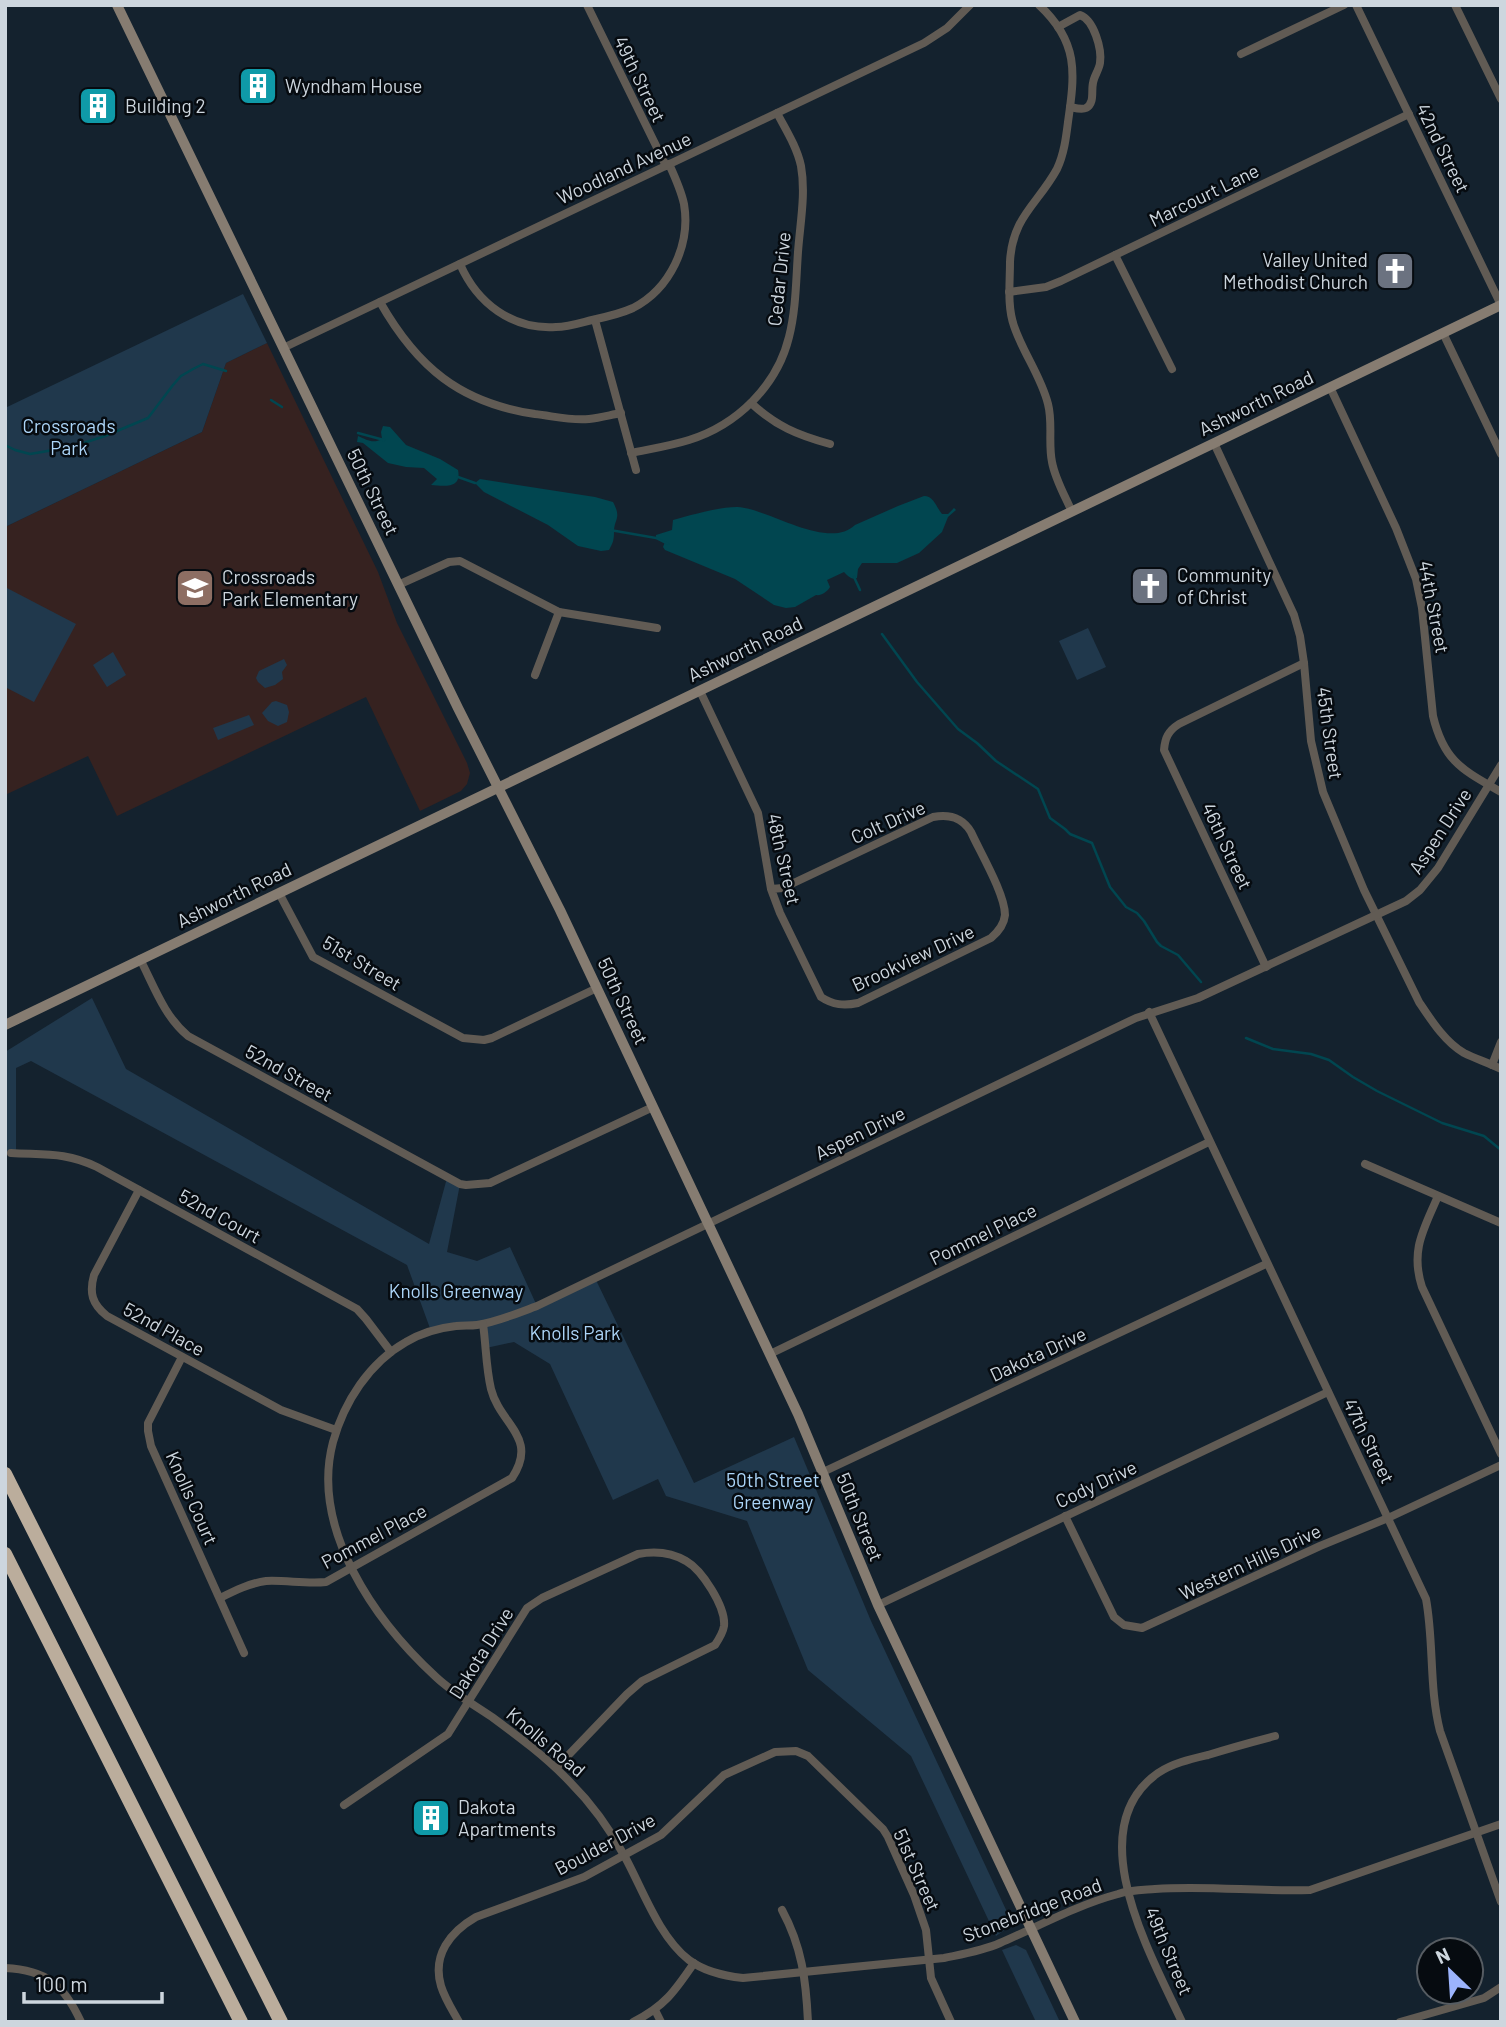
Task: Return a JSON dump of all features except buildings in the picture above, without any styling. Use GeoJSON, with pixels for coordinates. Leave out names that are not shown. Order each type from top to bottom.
{"type":"FeatureCollection","features":[{"type":"Feature","properties":{"kind":"highway"},"geometry":{"type":"LineString","coordinates":[[5,1474],[281,2022]]}},
{"type":"Feature","properties":{"kind":"highway"},"geometry":{"type":"LineString","coordinates":[[5,1554],[241,2022]]}},
{"type":"Feature","properties":{"kind":"main road","name":"50th Street"},"geometry":{"type":"LineString","coordinates":[[117,5],[597,988],[770,1354],[878,1605],[1075,2022]]}},
{"type":"Feature","properties":{"kind":"main road","name":"Ashworth Road"},"geometry":{"type":"LineString","coordinates":[[5,1026],[1501,305]]}},
{"type":"Feature","properties":{"kind":"street","name":"49th Street"},"geometry":{"type":"LineString","coordinates":[[460,264],[477,293],[491,307],[517,322],[536,327],[556,327],[595,320],[634,307],[651,296],[676,264],[685,224],[684,204],[668,165],[587,5]]}},
{"type":"Feature","properties":{"kind":"street","name":"Woodland Avenue"},"geometry":{"type":"LineString","coordinates":[[283,348],[924,43],[947,28],[970,5]]}},
{"type":"Feature","properties":{"kind":"street"},"geometry":{"type":"LineString","coordinates":[[1039,5],[1051,16],[1067,42],[1073,62],[1070,107],[1065,148],[1059,164],[1017,229],[1012,247],[1009,292],[1014,326],[1048,403],[1052,461],[1056,477],[1072,512]]}},
{"type":"Feature","properties":{"kind":"street"},"geometry":{"type":"LineString","coordinates":[[1241,54],[1344,5]]}},
{"type":"Feature","properties":{"kind":"street","name":"42nd Street"},"geometry":{"type":"LineString","coordinates":[[1356,5],[1501,305]]}},
{"type":"Feature","properties":{"kind":"street"},"geometry":{"type":"LineString","coordinates":[[1455,5],[1501,99]]}},
{"type":"Feature","properties":{"kind":"street"},"geometry":{"type":"LineString","coordinates":[[1058,27],[1073,17],[1084,16],[1093,29],[1101,59],[1089,106],[1083,109],[1070,107]]}},
{"type":"Feature","properties":{"kind":"street","name":"Cedar Drive"},"geometry":{"type":"LineString","coordinates":[[631,453],[703,435],[729,421],[762,391],[779,365],[789,337],[794,307],[803,191],[801,166],[794,145],[777,113]]}},
{"type":"Feature","properties":{"kind":"street","name":"Marcourt Lane"},"geometry":{"type":"LineString","coordinates":[[1009,292],[1046,287],[1409,114]]}},
{"type":"Feature","properties":{"kind":"street"},"geometry":{"type":"LineString","coordinates":[[1115,255],[1172,369]]}},
{"type":"Feature","properties":{"kind":"street"},"geometry":{"type":"LineString","coordinates":[[380,302],[402,338],[415,353],[444,380],[479,399],[517,411],[570,419],[588,419],[621,413]]}},
{"type":"Feature","properties":{"kind":"street"},"geometry":{"type":"LineString","coordinates":[[595,320],[636,470]]}},
{"type":"Feature","properties":{"kind":"street"},"geometry":{"type":"LineString","coordinates":[[1443,333],[1501,454]]}},
{"type":"Feature","properties":{"kind":"street","name":"44th Street"},"geometry":{"type":"LineString","coordinates":[[1330,387],[1396,528],[1416,579],[1437,734],[1456,763],[1489,785]]}},
{"type":"Feature","properties":{"kind":"street"},"geometry":{"type":"LineString","coordinates":[[751,403],[788,430],[830,444]]}},
{"type":"Feature","properties":{"kind":"street","name":"45th Street"},"geometry":{"type":"LineString","coordinates":[[1214,443],[1287,598],[1300,636],[1311,741],[1323,792],[1377,915],[1428,1016],[1463,1052],[1501,1069]]}},
{"type":"Feature","properties":{"kind":"street"},"geometry":{"type":"LineString","coordinates":[[398,585],[449,562],[460,561],[525,597],[559,612],[657,628]]}},
{"type":"Feature","properties":{"kind":"street"},"geometry":{"type":"LineString","coordinates":[[536,676],[559,612]]}},
{"type":"Feature","properties":{"kind":"street","name":"46th Street"},"geometry":{"type":"LineString","coordinates":[[1266,967],[1164,750],[1165,738],[1171,729],[1179,724],[1304,663]]}},
{"type":"Feature","properties":{"kind":"street","name":"48th Street"},"geometry":{"type":"LineString","coordinates":[[699,691],[758,813],[771,889],[821,997]]}},
{"type":"Feature","properties":{"kind":"street","name":"Aspen Drive"},"geometry":{"type":"LineString","coordinates":[[352,1567],[338,1536],[330,1503],[328,1465],[336,1430],[347,1404],[376,1365],[391,1352],[407,1341],[431,1331],[483,1324],[537,1306],[1149,1013],[1198,999],[1406,901],[1420,890],[1438,869],[1501,765]]}},
{"type":"Feature","properties":{"kind":"street"},"geometry":{"type":"LineString","coordinates":[[1489,785],[1501,792]]}},
{"type":"Feature","properties":{"kind":"street","name":"Colt Drive"},"geometry":{"type":"LineString","coordinates":[[771,889],[783,888],[933,817],[950,816],[967,825],[971,832],[999,892],[1005,913]]}},
{"type":"Feature","properties":{"kind":"street","name":"51st Street"},"geometry":{"type":"LineString","coordinates":[[279,892],[313,957],[455,1034],[471,1040],[492,1038],[597,988]]}},
{"type":"Feature","properties":{"kind":"street","name":"Brookview Drive"},"geometry":{"type":"LineString","coordinates":[[821,997],[840,1005],[858,1003],[991,938],[999,931],[1005,913]]}},
{"type":"Feature","properties":{"kind":"street","name":"52nd Street"},"geometry":{"type":"LineString","coordinates":[[140,959],[169,1017],[188,1036],[455,1182],[466,1185],[491,1183],[653,1107]]}},
{"type":"Feature","properties":{"kind":"street","name":"47th Street"},"geometry":{"type":"LineString","coordinates":[[1149,1013],[1426,1599],[1435,1710],[1440,1731],[1501,1902]]}},
{"type":"Feature","properties":{"kind":"street"},"geometry":{"type":"LineString","coordinates":[[1492,1065],[1501,1042]]}},
{"type":"Feature","properties":{"kind":"street","name":"Pommel Place"},"geometry":{"type":"LineString","coordinates":[[770,1354],[1209,1142]]}},
{"type":"Feature","properties":{"kind":"street","name":"52nd Court"},"geometry":{"type":"LineString","coordinates":[[11,1153],[64,1155],[81,1159],[357,1309],[391,1352]]}},
{"type":"Feature","properties":{"kind":"street"},"geometry":{"type":"LineString","coordinates":[[1365,1164],[1501,1223]]}},
{"type":"Feature","properties":{"kind":"street","name":"52nd Place"},"geometry":{"type":"LineString","coordinates":[[139,1190],[94,1275],[90,1287],[98,1308],[107,1316],[281,1410],[336,1430]]}},
{"type":"Feature","properties":{"kind":"street"},"geometry":{"type":"LineString","coordinates":[[1437,1196],[1417,1247],[1417,1274],[1501,1454]]}},
{"type":"Feature","properties":{"kind":"street","name":"Dakota Drive"},"geometry":{"type":"LineString","coordinates":[[823,1472],[1266,1264]]}},
{"type":"Feature","properties":{"kind":"street","name":"Pommel Place"},"geometry":{"type":"LineString","coordinates":[[220,1598],[265,1581],[310,1584],[326,1581],[512,1478],[522,1457],[520,1441],[494,1398],[483,1324]]}},
{"type":"Feature","properties":{"kind":"street","name":"Knolls Court"},"geometry":{"type":"LineString","coordinates":[[182,1357],[152,1414],[148,1431],[151,1446],[244,1653]]}},
{"type":"Feature","properties":{"kind":"street","name":"Cody Drive"},"geometry":{"type":"LineString","coordinates":[[878,1605],[1328,1392]]}},
{"type":"Feature","properties":{"kind":"street","name":"Western Hills Drive"},"geometry":{"type":"LineString","coordinates":[[1065,1517],[1114,1617],[1124,1625],[1142,1628],[1501,1465]]}},
{"type":"Feature","properties":{"kind":"street","name":"Dakota Drive"},"geometry":{"type":"LineString","coordinates":[[344,1805],[448,1734],[527,1608],[542,1598],[630,1557],[650,1552],[669,1553],[686,1561],[701,1573],[722,1609],[724,1627],[721,1637],[715,1645],[642,1681],[556,1768]]}},
{"type":"Feature","properties":{"kind":"street","name":"Knolls Road"},"geometry":{"type":"LineString","coordinates":[[352,1567],[367,1595],[405,1646],[438,1678],[556,1768],[588,1800],[624,1855],[667,1936],[675,1947],[694,1963]]}},
{"type":"Feature","properties":{"kind":"street","name":"49th Street"},"geometry":{"type":"LineString","coordinates":[[1182,2022],[1140,1932],[1122,1862],[1126,1818],[1135,1797],[1159,1773],[1174,1765],[1275,1736]]}},
{"type":"Feature","properties":{"kind":"street","name":"Boulder Drive"},"geometry":{"type":"LineString","coordinates":[[460,2022],[441,1986],[439,1967],[446,1943],[460,1926],[476,1917],[584,1877],[661,1835],[724,1775],[775,1752],[796,1751],[808,1756]]}},
{"type":"Feature","properties":{"kind":"street","name":"51st Street"},"geometry":{"type":"LineString","coordinates":[[808,1756],[883,1829],[914,1895],[926,1930],[932,1978],[951,2022]]}},
{"type":"Feature","properties":{"kind":"street","name":"Stonebridge Road"},"geometry":{"type":"LineString","coordinates":[[694,1963],[714,1973],[743,1978],[929,1960],[976,1951],[1083,1906],[1129,1891],[1177,1887],[1310,1890],[1501,1824]]}},
{"type":"Feature","properties":{"kind":"street"},"geometry":{"type":"LineString","coordinates":[[782,1910],[794,1932],[802,1957],[808,2022]]}},
{"type":"Feature","properties":{"kind":"street"},"geometry":{"type":"LineString","coordinates":[[633,2022],[655,2010],[676,1989],[694,1963]]}},
{"type":"Feature","properties":{"kind":"street"},"geometry":{"type":"LineString","coordinates":[[5,1968],[32,1971],[57,1983],[67,1994],[81,2022]]}},
{"type":"Feature","properties":{"kind":"street"},"geometry":{"type":"LineString","coordinates":[[1400,2022],[1483,1998],[1501,1987]]}},
{"type":"Feature","properties":{"kind":"street"},"geometry":{"type":"LineString","coordinates":[[655,2010],[661,2022]]}},
{"type":"Feature","properties":{"kind":"shaded area","name":"Crossroads Park Elementary"},"geometry":{"type":"Polygon","coordinates":[[[267,343],[378,572],[397,623],[467,763],[470,773],[467,784],[461,791],[420,811],[366,697],[117,816],[88,756],[5,795],[5,527],[202,432],[226,363],[267,343]]]}},
{"type":"Feature","properties":{"kind":"shaded area"},"geometry":{"type":"Polygon","coordinates":[[[383,426],[390,427],[406,445],[440,459],[458,470],[457,481],[451,485],[431,485],[437,479],[424,468],[388,463],[363,443],[357,442],[358,436],[373,441],[382,439],[383,426]]]}},
{"type":"Feature","properties":{"kind":"shaded area"},"geometry":{"type":"Polygon","coordinates":[[[480,479],[613,502],[617,515],[609,550],[578,546],[548,525],[484,492],[475,483],[480,479]]]}},
{"type":"Feature","properties":{"kind":"shaded area"},"geometry":{"type":"Polygon","coordinates":[[[924,496],[933,500],[942,514],[948,514],[954,508],[956,510],[948,517],[942,532],[919,553],[897,563],[862,563],[857,578],[851,578],[844,572],[827,580],[830,587],[826,592],[795,607],[774,605],[735,579],[665,550],[665,542],[656,538],[656,535],[672,530],[673,520],[737,507],[814,531],[843,532],[924,496]]]}},
{"type":"Feature","properties":{"kind":"green space","name":"Crossroads Park"},"geometry":{"type":"Polygon","coordinates":[[[243,294],[267,343],[226,363],[202,432],[5,527],[5,408],[243,294]]]}},
{"type":"Feature","properties":{"kind":"green space"},"geometry":{"type":"Polygon","coordinates":[[[5,587],[76,624],[34,702],[5,687],[5,587]]]}},
{"type":"Feature","properties":{"kind":"green space"},"geometry":{"type":"Polygon","coordinates":[[[1088,628],[1106,667],[1077,680],[1059,641],[1088,628]]]}},
{"type":"Feature","properties":{"kind":"green space"},"geometry":{"type":"Polygon","coordinates":[[[113,652],[126,675],[107,687],[93,665],[113,652]]]}},
{"type":"Feature","properties":{"kind":"green space"},"geometry":{"type":"Polygon","coordinates":[[[284,659],[287,665],[282,672],[283,679],[265,688],[258,682],[256,678],[259,671],[284,659]]]}},
{"type":"Feature","properties":{"kind":"green space"},"geometry":{"type":"Polygon","coordinates":[[[276,701],[287,705],[289,712],[287,722],[278,726],[268,721],[262,713],[276,701]]]}},
{"type":"Feature","properties":{"kind":"green space"},"geometry":{"type":"Polygon","coordinates":[[[249,715],[254,725],[218,740],[213,728],[249,715]]]}},
{"type":"Feature","properties":{"kind":"green space"},"geometry":{"type":"Polygon","coordinates":[[[92,998],[126,1069],[429,1244],[447,1178],[460,1184],[447,1252],[477,1261],[510,1247],[537,1306],[595,1278],[694,1483],[794,1437],[871,1621],[1008,1914],[1011,1921],[1009,1927],[996,1936],[911,1756],[808,1670],[747,1521],[666,1496],[658,1479],[613,1500],[550,1364],[514,1342],[486,1348],[483,1324],[431,1331],[407,1265],[31,1061],[16,1068],[16,1154],[5,1153],[5,1052],[92,998]]]}},
{"type":"Feature","properties":{"kind":"green space"},"geometry":{"type":"Polygon","coordinates":[[[1016,1945],[1026,1950],[1060,2022],[1036,2022],[1002,1950],[1016,1945]]]}},
{"type":"Feature","properties":{"kind":"waterway"},"geometry":{"type":"LineString","coordinates":[[5,445],[30,454],[71,447],[105,436],[148,418],[181,376],[193,369],[203,364],[226,371]]}},
{"type":"Feature","properties":{"kind":"waterway"},"geometry":{"type":"LineString","coordinates":[[271,400],[282,407]]}},
{"type":"Feature","properties":{"kind":"waterway"},"geometry":{"type":"LineString","coordinates":[[358,433],[384,440]]}},
{"type":"Feature","properties":{"kind":"waterway"},"geometry":{"type":"LineString","coordinates":[[458,477],[475,483]]}},
{"type":"Feature","properties":{"kind":"waterway"},"geometry":{"type":"LineString","coordinates":[[610,530],[656,538],[668,544]]}},
{"type":"Feature","properties":{"kind":"waterway"},"geometry":{"type":"LineString","coordinates":[[854,577],[860,590]]}},
{"type":"Feature","properties":{"kind":"waterway"},"geometry":{"type":"LineString","coordinates":[[882,634],[917,682],[958,729],[996,761],[1038,789],[1050,818],[1070,834],[1092,843],[1110,887],[1126,907],[1144,921],[1157,942],[1178,955],[1201,982]]}},
{"type":"Feature","properties":{"kind":"waterway"},"geometry":{"type":"LineString","coordinates":[[1246,1038],[1273,1049],[1311,1054],[1329,1060],[1377,1091],[1442,1123],[1484,1136],[1501,1150]]}},
{"type":"Feature","properties":{"kind":"place","name":"Wyndham House"},"geometry":{"type":"Point","coordinates":[258,86]}},
{"type":"Feature","properties":{"kind":"place","name":"Building 2"},"geometry":{"type":"Point","coordinates":[98,106]}},
{"type":"Feature","properties":{"kind":"place","name":"Valley United Methodist Church"},"geometry":{"type":"Point","coordinates":[1395,271]}},
{"type":"Feature","properties":{"kind":"place","name":"Community of Christ"},"geometry":{"type":"Point","coordinates":[1150,586]}},
{"type":"Feature","properties":{"kind":"place","name":"Crossroads Park Elementary"},"geometry":{"type":"Point","coordinates":[195,588]}},
{"type":"Feature","properties":{"kind":"place","name":"Dakota Apartments"},"geometry":{"type":"Point","coordinates":[431,1818]}},
{"type":"Feature","properties":{"kind":"park label","name":"Knolls Greenway"},"geometry":{"type":"Point","coordinates":[456,1291]}},
{"type":"Feature","properties":{"kind":"park label","name":"Knolls Park"},"geometry":{"type":"Point","coordinates":[575,1333]}},
{"type":"Feature","properties":{"kind":"park label","name":"50th Street Greenway"},"geometry":{"type":"Point","coordinates":[773,1491]}}]}
